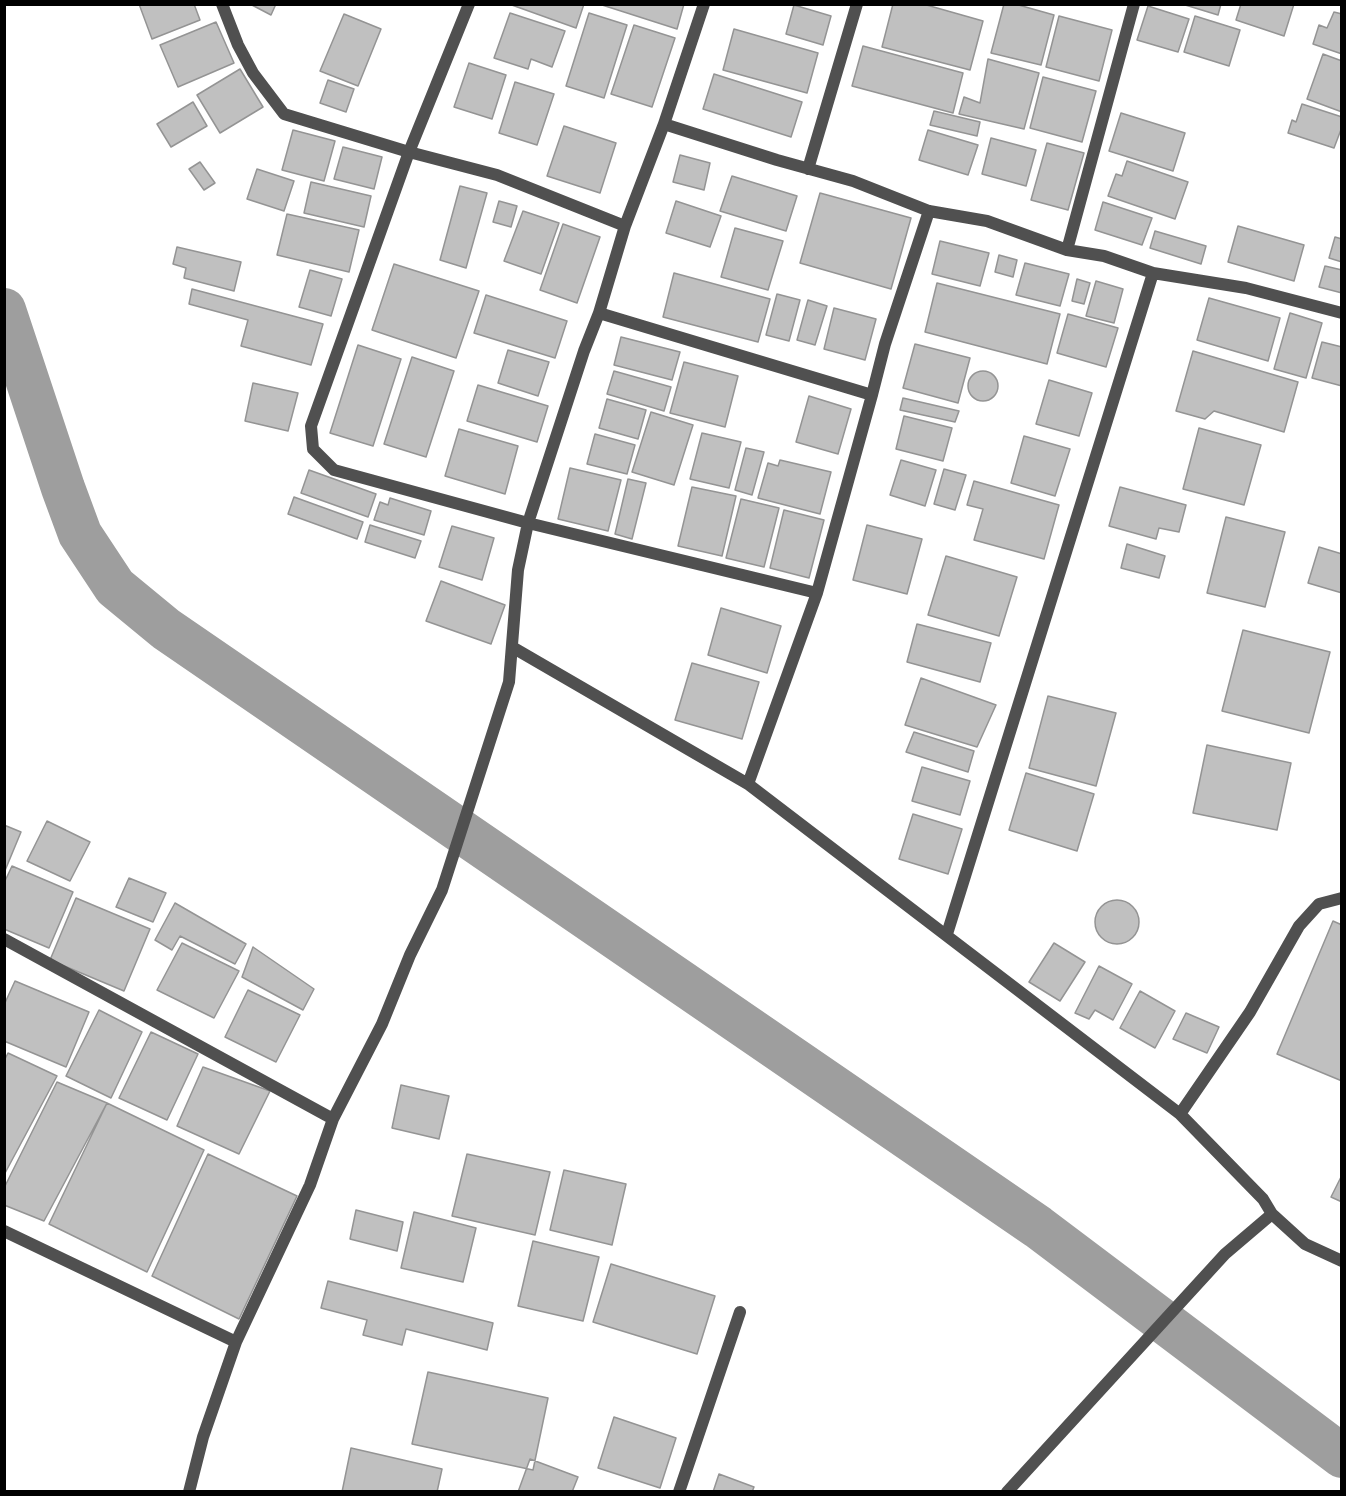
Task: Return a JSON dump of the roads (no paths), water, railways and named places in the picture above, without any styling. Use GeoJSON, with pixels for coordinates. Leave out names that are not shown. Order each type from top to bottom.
{"type":"FeatureCollection","features":[{"type":"Feature","properties":{"kind":"street"},"geometry":{"type":"LineString","coordinates":[[222,4],[238,45],[253,72],[284,114],[497,176],[625,226]]}},
{"type":"Feature","properties":{"kind":"street"},"geometry":{"type":"LineString","coordinates":[[469,4],[409,152],[311,426],[313,448],[334,470],[528,523],[816,593]]}},
{"type":"Feature","properties":{"kind":"street"},"geometry":{"type":"LineString","coordinates":[[189,1491],[203,1437],[236,1342],[310,1185],[333,1119],[382,1024],[410,955],[442,890],[509,682],[518,570],[528,523],[584,351],[599,313],[625,226],[664,124],[704,4]]}},
{"type":"Feature","properties":{"kind":"street"},"geometry":{"type":"LineString","coordinates":[[808,169],[857,4]]}},
{"type":"Feature","properties":{"kind":"street"},"geometry":{"type":"LineString","coordinates":[[1067,250],[1134,4]]}},
{"type":"Feature","properties":{"kind":"street"},"geometry":{"type":"LineString","coordinates":[[664,124],[853,181],[929,211],[987,221],[1067,250],[1104,256],[1154,273],[1246,288],[1341,313]]}},
{"type":"Feature","properties":{"kind":"street"},"geometry":{"type":"LineString","coordinates":[[748,784],[816,593],[885,344],[929,211]]}},
{"type":"Feature","properties":{"kind":"street"},"geometry":{"type":"LineString","coordinates":[[947,934],[1154,273]]}},
{"type":"Feature","properties":{"kind":"street"},"geometry":{"type":"LineString","coordinates":[[599,313],[872,396]]}},
{"type":"Feature","properties":{"kind":"street"},"geometry":{"type":"LineString","coordinates":[[512,647],[748,784],[1180,1113],[1263,1199],[1272,1214],[1305,1244],[1341,1261]]}},
{"type":"Feature","properties":{"kind":"street"},"geometry":{"type":"LineString","coordinates":[[1180,1113],[1250,1012],[1299,926],[1319,904],[1341,898]]}},
{"type":"Feature","properties":{"kind":"street"},"geometry":{"type":"LineString","coordinates":[[4,939],[333,1119]]}},
{"type":"Feature","properties":{"kind":"street"},"geometry":{"type":"LineString","coordinates":[[1007,1491],[1226,1254],[1272,1214]]}},
{"type":"Feature","properties":{"kind":"street"},"geometry":{"type":"LineString","coordinates":[[4,1231],[236,1342]]}},
{"type":"Feature","properties":{"kind":"street"},"geometry":{"type":"LineString","coordinates":[[678,1491],[740,1312]]}},
{"type":"Feature","properties":{"kind":"waterway"},"geometry":{"type":"LineString","coordinates":[[4,310],[80,534],[115,587],[166,629],[1038,1227],[1342,1456]]}}]}
